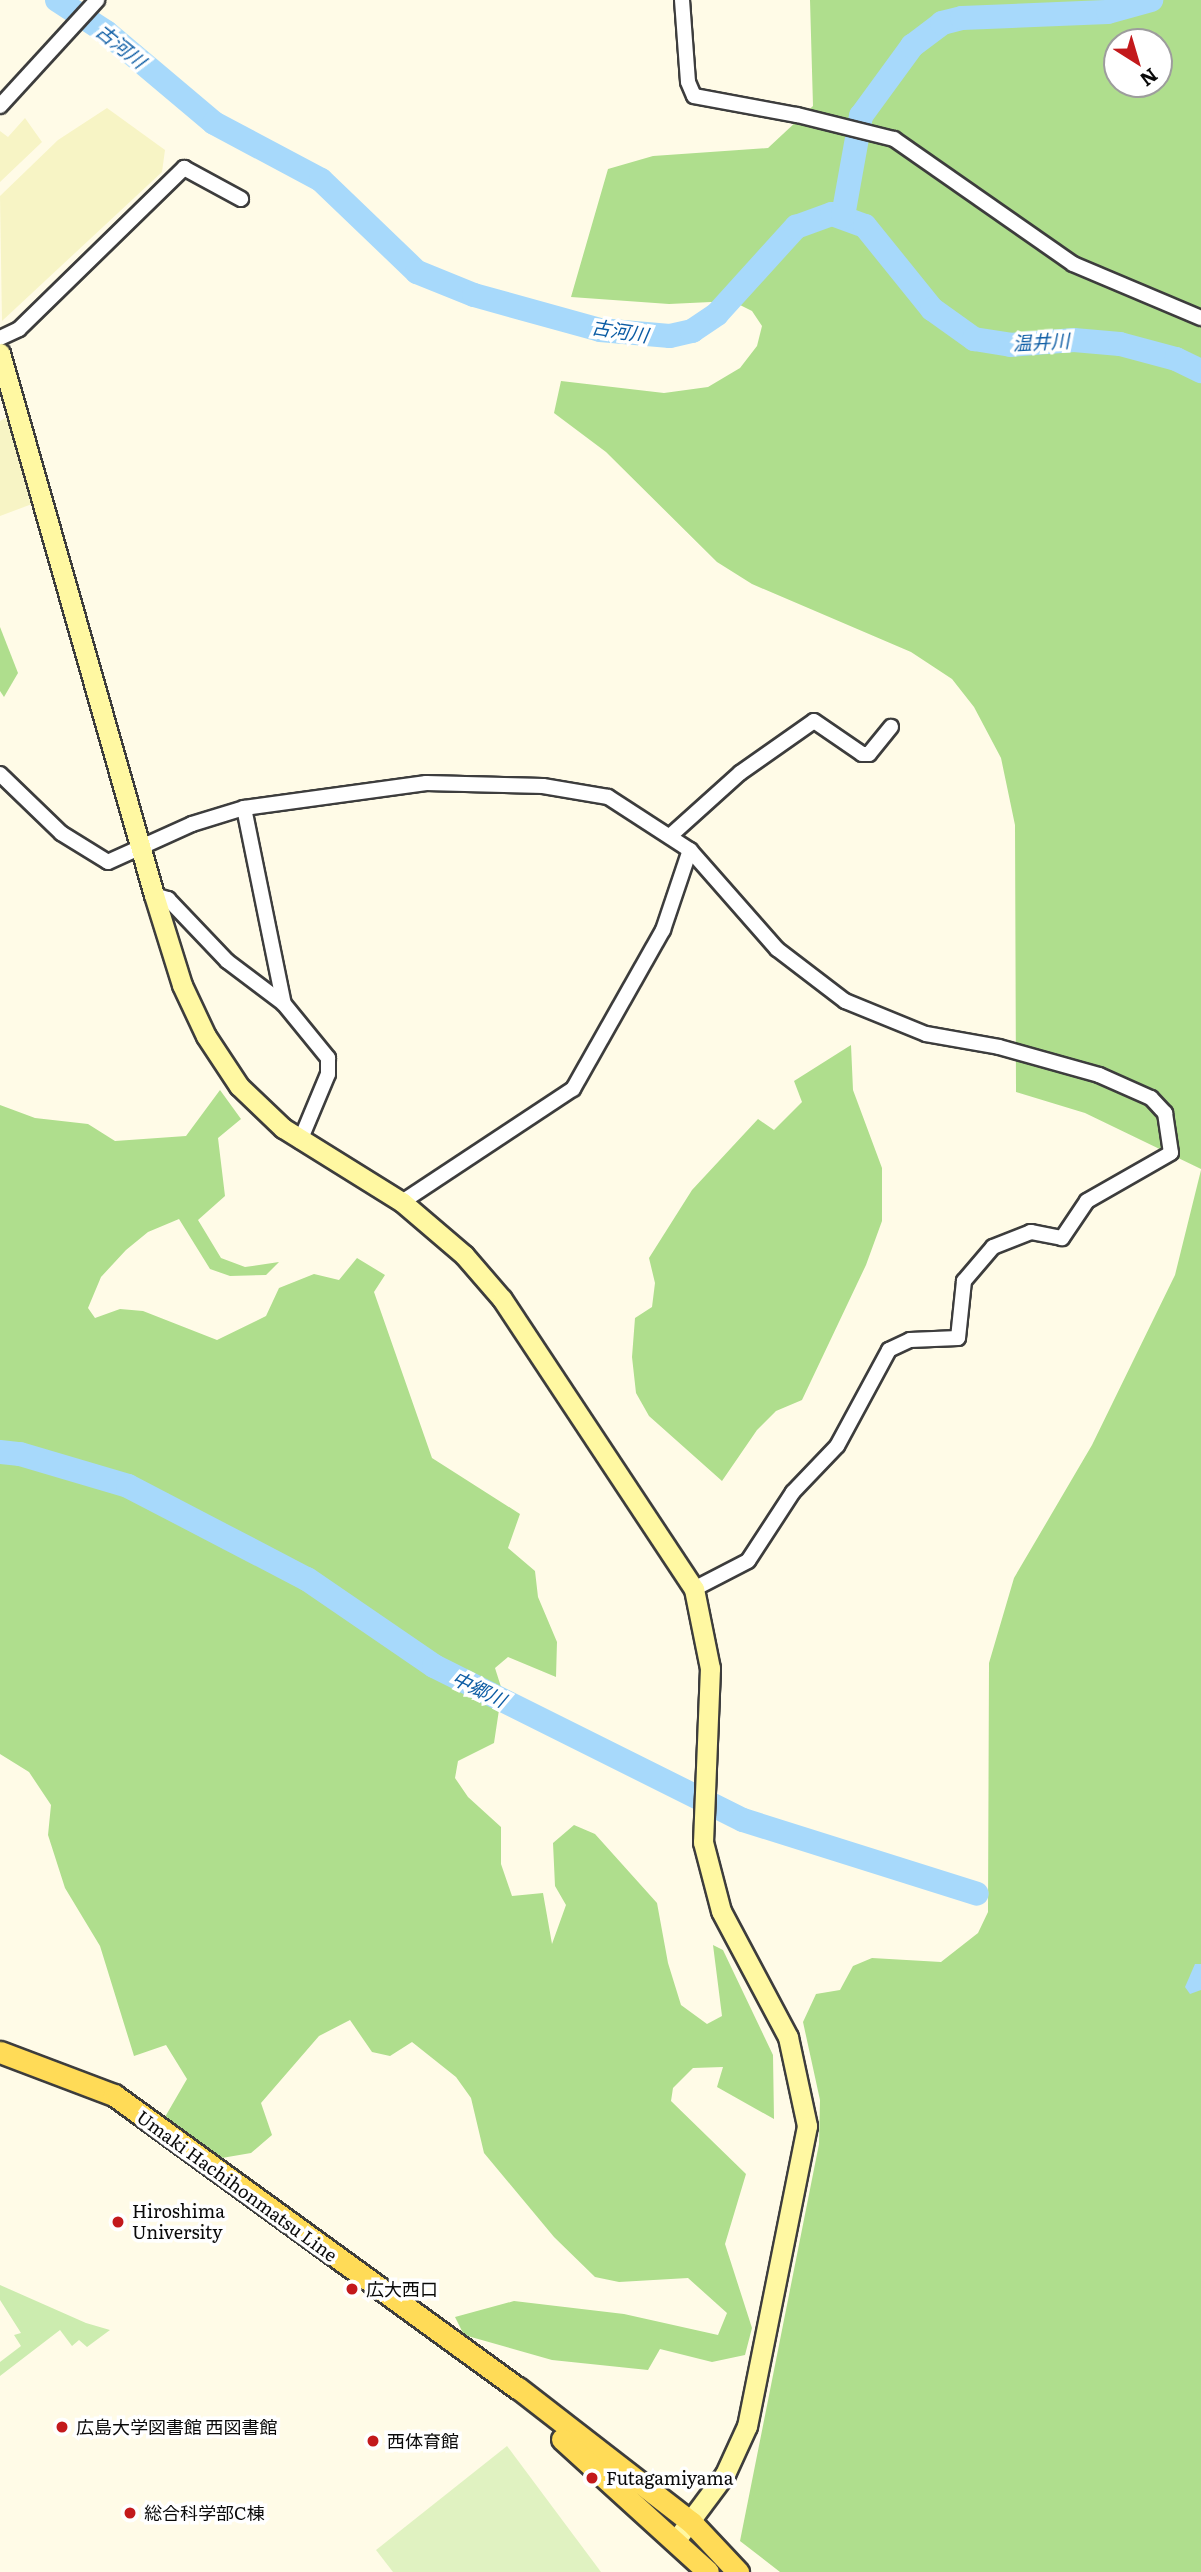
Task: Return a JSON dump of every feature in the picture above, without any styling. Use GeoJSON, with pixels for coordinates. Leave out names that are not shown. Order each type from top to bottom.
{"type":"FeatureCollection","features":[{"type":"Feature","properties":{"kind":"main road","name":"Umaki Hachihonmatsu Line"},"geometry":{"type":"LineString","coordinates":[[0,2052],[114,2095],[457,2348],[518,2388],[691,2522],[738,2572]]}},
{"type":"Feature","properties":{"kind":"main road","name":"Umaki Hachihonmatsu Line"},"geometry":{"type":"LineString","coordinates":[[457,2348],[676,2540],[708,2572]]}},
{"type":"Feature","properties":{"kind":"street"},"geometry":{"type":"LineString","coordinates":[[682,0],[688,82],[694,96],[797,115],[879,134],[928,159],[1073,264],[1201,318]]}},
{"type":"Feature","properties":{"kind":"street"},"geometry":{"type":"LineString","coordinates":[[0,106],[92,4]]}},
{"type":"Feature","properties":{"kind":"street"},"geometry":{"type":"LineString","coordinates":[[0,338],[19,329],[184,168],[241,199]]}},
{"type":"Feature","properties":{"kind":"street"},"geometry":{"type":"LineString","coordinates":[[0,353],[103,703],[140,846],[182,985],[206,1036],[239,1086],[300,1141],[402,1202],[464,1255],[502,1299],[694,1589],[710,1668],[703,1843],[721,1911],[788,2037],[807,2126],[747,2426],[738,2452],[676,2540]]}},
{"type":"Feature","properties":{"kind":"street"},"geometry":{"type":"LineString","coordinates":[[670,836],[740,773],[814,722],[862,754],[869,754],[891,727]]}},
{"type":"Feature","properties":{"kind":"street"},"geometry":{"type":"LineString","coordinates":[[0,774],[61,833],[108,862],[140,846],[244,808],[426,783],[543,786],[608,797],[690,850],[776,948],[845,1001],[926,1034],[1045,1058],[1128,1086],[1151,1098],[1165,1113],[1171,1153],[1087,1201],[1062,1238],[1031,1232],[993,1247],[964,1281],[958,1338],[910,1339],[890,1350],[837,1446],[793,1492],[748,1561],[694,1589]]}},
{"type":"Feature","properties":{"kind":"street"},"geometry":{"type":"LineString","coordinates":[[244,808],[284,1004]]}},
{"type":"Feature","properties":{"kind":"street"},"geometry":{"type":"LineString","coordinates":[[402,1202],[573,1089],[663,930],[690,850]]}},
{"type":"Feature","properties":{"kind":"street"},"geometry":{"type":"LineString","coordinates":[[155,895],[168,899],[227,961],[284,1004],[328,1058],[328,1074],[300,1141]]}},
{"type":"Feature","properties":{"kind":"shaded area"},"geometry":{"type":"Polygon","coordinates":[[[107,108],[165,150],[162,172],[2,321],[0,196],[58,140],[107,108]]]}},
{"type":"Feature","properties":{"kind":"shaded area"},"geometry":{"type":"Polygon","coordinates":[[[25,118],[42,142],[0,182],[0,131],[8,137],[25,118]]]}},
{"type":"Feature","properties":{"kind":"shaded area"},"geometry":{"type":"Polygon","coordinates":[[[7,417],[32,504],[0,516],[0,421],[7,417]]]}},
{"type":"Feature","properties":{"kind":"green space"},"geometry":{"type":"Polygon","coordinates":[[[810,0],[1201,0],[1201,1169],[1085,1113],[1016,1092],[1015,825],[1001,758],[974,707],[952,679],[911,652],[752,584],[717,562],[606,452],[554,413],[561,381],[664,393],[708,387],[740,368],[757,346],[762,326],[752,311],[732,301],[669,304],[571,297],[608,169],[653,156],[768,148],[813,106],[810,0]]]}},
{"type":"Feature","properties":{"kind":"green space"},"geometry":{"type":"Polygon","coordinates":[[[0,627],[18,673],[4,697],[0,691],[0,627]]]}},
{"type":"Feature","properties":{"kind":"green space"},"geometry":{"type":"Polygon","coordinates":[[[851,1045],[853,1090],[882,1168],[882,1221],[866,1265],[802,1400],[776,1411],[757,1430],[722,1481],[649,1416],[636,1393],[632,1357],[635,1318],[652,1307],[655,1283],[649,1258],[692,1190],[758,1119],[774,1130],[802,1102],[794,1081],[851,1045]]]}},
{"type":"Feature","properties":{"kind":"green space"},"geometry":{"type":"Polygon","coordinates":[[[220,1090],[241,1119],[218,1138],[225,1196],[198,1220],[221,1258],[245,1267],[279,1262],[266,1275],[230,1276],[210,1269],[179,1219],[148,1232],[126,1250],[101,1277],[88,1308],[95,1318],[120,1309],[143,1311],[217,1340],[266,1316],[279,1288],[314,1274],[339,1280],[357,1258],[385,1275],[374,1292],[432,1458],[520,1514],[508,1548],[535,1571],[538,1597],[557,1642],[556,1677],[508,1657],[495,1668],[502,1690],[494,1743],[458,1761],[455,1778],[468,1797],[501,1827],[501,1864],[512,1896],[543,1893],[552,1944],[566,1905],[555,1886],[553,1843],[574,1825],[595,1834],[657,1903],[668,1963],[681,2005],[707,2024],[722,2016],[713,1945],[723,1950],[773,2055],[774,2119],[717,2087],[723,2067],[693,2068],[673,2088],[671,2101],[746,2174],[725,2244],[752,2328],[745,2355],[712,2362],[660,2349],[648,2370],[552,2360],[464,2335],[455,2317],[514,2301],[624,2314],[718,2335],[727,2313],[688,2278],[619,2282],[595,2277],[554,2237],[484,2153],[471,2098],[456,2077],[412,2042],[390,2056],[372,2052],[350,2020],[319,2036],[261,2103],[272,2135],[251,2153],[216,2159],[165,2117],[187,2079],[166,2045],[134,2056],[100,1946],[65,1888],[48,1835],[51,1805],[29,1772],[0,1754],[0,1105],[35,1118],[88,1124],[115,1141],[186,1136],[220,1090]]]}},
{"type":"Feature","properties":{"kind":"green space"},"geometry":{"type":"Polygon","coordinates":[[[1201,1170],[1201,2572],[780,2572],[740,2541],[819,2144],[820,2100],[803,2022],[816,1994],[840,1990],[853,1966],[872,1958],[941,1962],[978,1933],[988,1912],[989,1663],[1014,1578],[1092,1445],[1175,1275],[1201,1170]]]}},
{"type":"Feature","properties":{"kind":"green space"},"geometry":{"type":"Polygon","coordinates":[[[0,2285],[86,2323],[110,2330],[87,2347],[79,2340],[72,2346],[60,2330],[0,2376],[0,2362],[21,2346],[14,2335],[21,2333],[0,2300],[0,2285]]]}},
{"type":"Feature","properties":{"kind":"green space"},"geometry":{"type":"Polygon","coordinates":[[[507,2446],[601,2572],[393,2572],[376,2550],[507,2446]]]}},
{"type":"Feature","properties":{"kind":"water"},"geometry":{"type":"Polygon","coordinates":[[[1195,1964],[1201,1964],[1201,1990],[1190,1994],[1185,1987],[1195,1964]]]}},
{"type":"Feature","properties":{"kind":"waterway","name":"古河川"},"geometry":{"type":"LineString","coordinates":[[57,0],[106,32],[214,123],[321,180],[417,272],[474,295],[600,330],[670,336],[692,331],[717,314],[796,227],[832,214],[865,226],[932,309],[974,339],[1010,345],[1074,340],[1120,344],[1176,359],[1201,371]]}},
{"type":"Feature","properties":{"kind":"waterway","name":"古河川"},"geometry":{"type":"LineString","coordinates":[[843,216],[861,116],[912,46],[942,23],[962,18],[1108,12],[1151,0]]}},
{"type":"Feature","properties":{"kind":"waterway","name":"中郷川"},"geometry":{"type":"LineString","coordinates":[[0,1452],[20,1454],[128,1486],[307,1579],[434,1666],[743,1820],[977,1894]]}},
{"type":"Feature","properties":{"kind":"place","name":"Hiroshima University"},"geometry":{"type":"Point","coordinates":[118,2222]}},
{"type":"Feature","properties":{"kind":"place","name":"広大西口"},"geometry":{"type":"Point","coordinates":[352,2289]}},
{"type":"Feature","properties":{"kind":"place","name":"広島大学図書館 西図書館"},"geometry":{"type":"Point","coordinates":[62,2427]}},
{"type":"Feature","properties":{"kind":"place","name":"西体育館"},"geometry":{"type":"Point","coordinates":[373,2441]}},
{"type":"Feature","properties":{"kind":"place","name":"Futagamiyama"},"geometry":{"type":"Point","coordinates":[592,2478]}},
{"type":"Feature","properties":{"kind":"place","name":"総合科学部C棟"},"geometry":{"type":"Point","coordinates":[130,2513]}},
{"type":"Feature","properties":{"kind":"water label","name":"温井川"},"geometry":{"type":"Point","coordinates":[1041,342]}}]}
